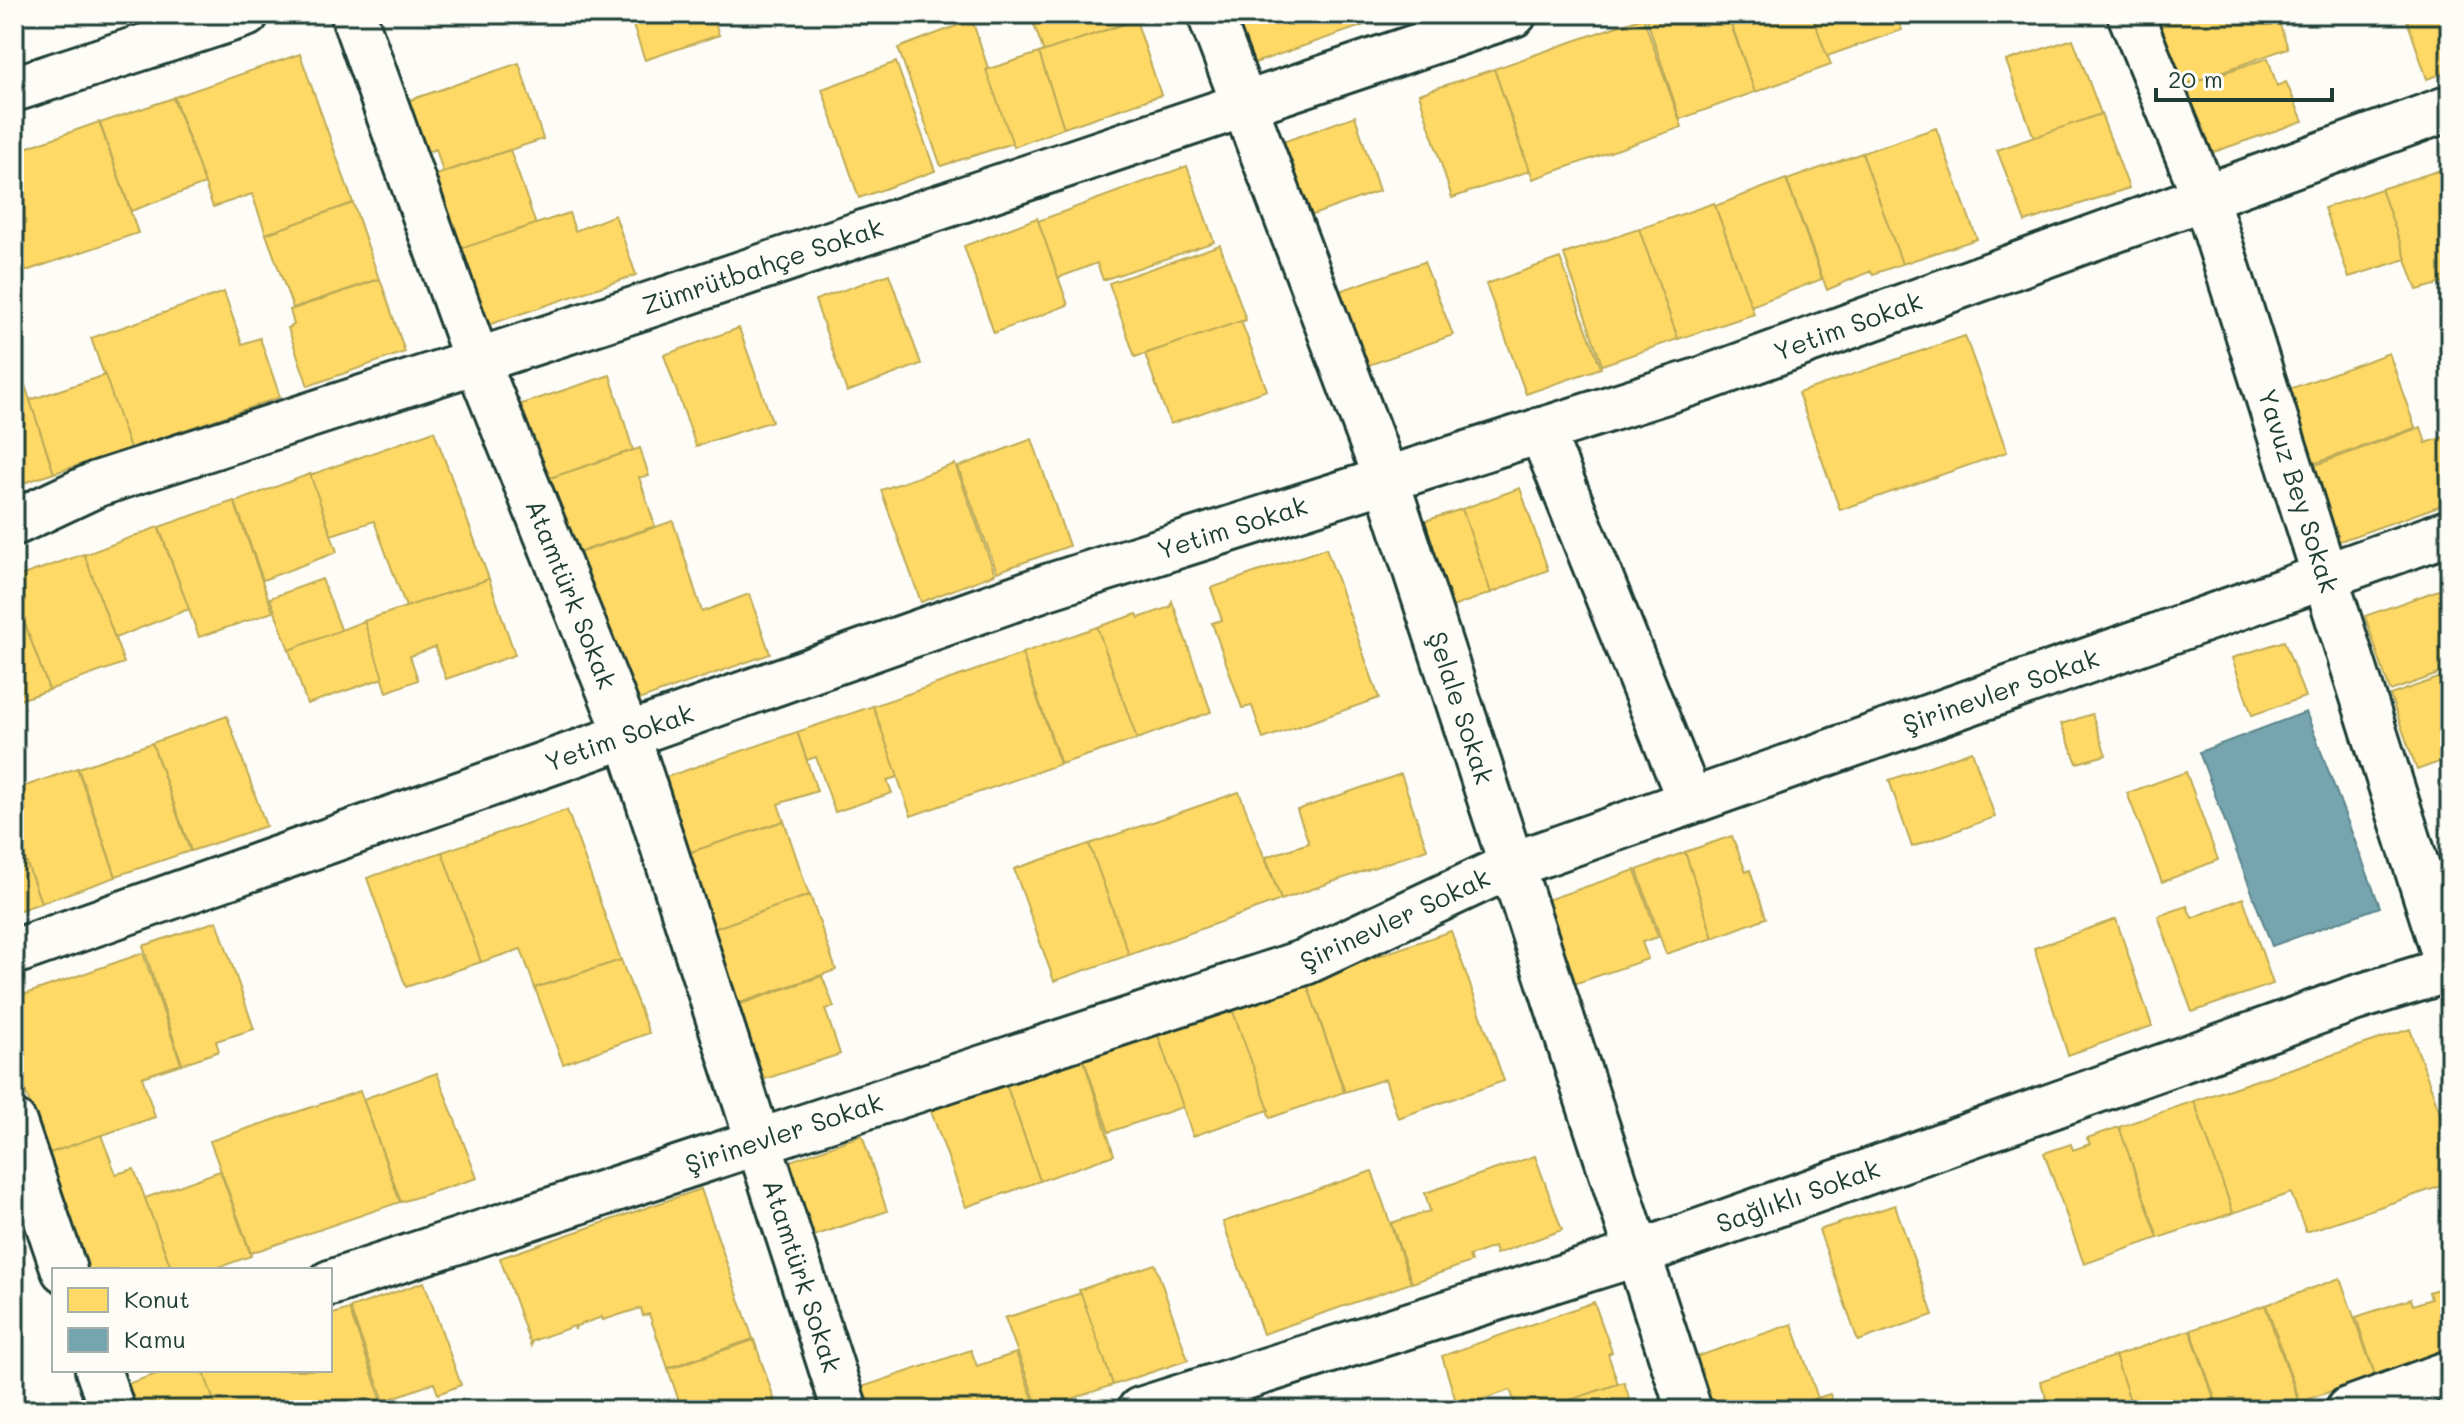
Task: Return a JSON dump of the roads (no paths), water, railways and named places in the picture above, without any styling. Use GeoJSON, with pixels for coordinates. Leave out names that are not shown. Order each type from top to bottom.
{"type":"FeatureCollection","features":[{"type":"Feature","properties":{"kind":"street"},"geometry":{"type":"LineString","coordinates":[[14,89],[246,14]]}},
{"type":"Feature","properties":{"kind":"street","name":"Atamtürk Sokak"},"geometry":{"type":"LineString","coordinates":[[353,14],[477,361],[627,734],[845,1410]]}},
{"type":"Feature","properties":{"kind":"street","name":"Şelale Sokak"},"geometry":{"type":"LineString","coordinates":[[1210,14],[1241,106],[1386,479],[1689,1410]]}},
{"type":"Feature","properties":{"kind":"street","name":"Zümrütbahçe Sokak"},"geometry":{"type":"LineString","coordinates":[[14,523],[97,484],[477,361],[1514,14]]}},
{"type":"Feature","properties":{"kind":"street","name":"Yavuz Bey Sokak"},"geometry":{"type":"LineString","coordinates":[[2130,14],[2205,197],[2450,970]]}},
{"type":"Feature","properties":{"kind":"street","name":"Yetim Sokak"},"geometry":{"type":"LineString","coordinates":[[14,952],[1047,587],[1704,379],[2450,108]]}},
{"type":"Feature","properties":{"kind":"street"},"geometry":{"type":"LineString","coordinates":[[1541,430],[1690,801]]}},
{"type":"Feature","properties":{"kind":"street","name":"Şirinevler Sokak"},"geometry":{"type":"LineString","coordinates":[[332,1282],[1305,962],[1512,865],[2324,574],[2450,532]]}},
{"type":"Feature","properties":{"kind":"street","name":"Sağlıklı Sokak"},"geometry":{"type":"LineString","coordinates":[[1140,1410],[1639,1253],[2356,998],[2450,970]]}},
{"type":"Feature","properties":{"kind":"street"},"geometry":{"type":"LineString","coordinates":[[14,1123],[63,1268]]}},
{"type":"Feature","properties":{"kind":"street"},"geometry":{"type":"LineString","coordinates":[[99,1372],[112,1410]]}},
{"type":"Feature","properties":{"kind":"street"},"geometry":{"type":"LineString","coordinates":[[2348,1410],[2450,1373]]}}]}
